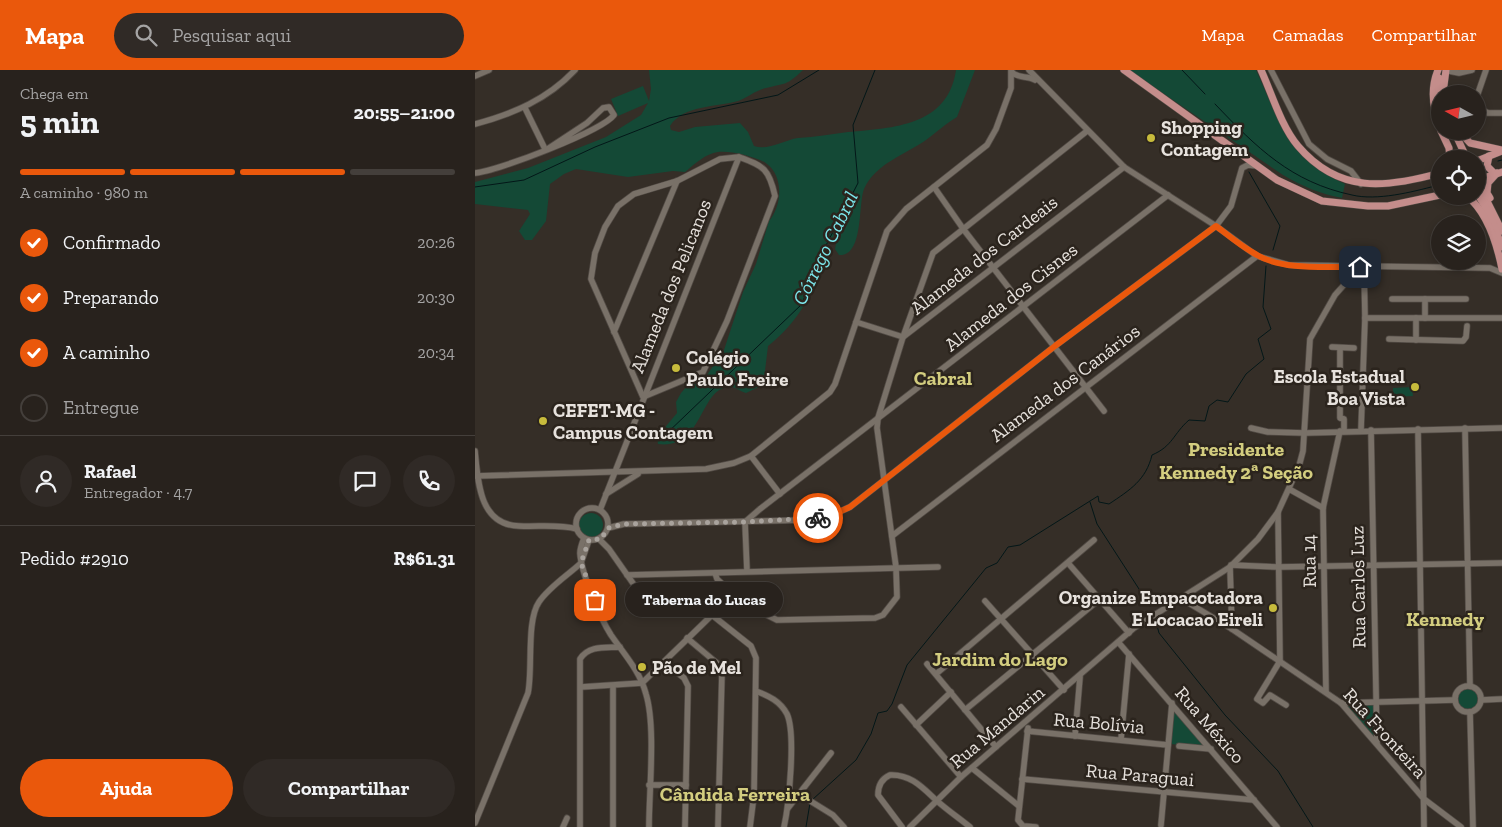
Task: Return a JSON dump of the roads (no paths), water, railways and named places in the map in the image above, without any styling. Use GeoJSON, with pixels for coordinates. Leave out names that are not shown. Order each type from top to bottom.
{"type":"FeatureCollection","features":[{"type":"Feature","properties":{"kind":"main road"},"geometry":{"type":"LineString","coordinates":[[1124,70],[1277,180],[1322,201],[1379,206],[1431,197]]}},
{"type":"Feature","properties":{"kind":"main road"},"geometry":{"type":"LineString","coordinates":[[1261,70],[1298,146],[1339,177],[1361,184],[1395,184],[1431,176]]}},
{"type":"Feature","properties":{"kind":"main road"},"geometry":{"type":"LineString","coordinates":[[1439,70],[1439,85]]}},
{"type":"Feature","properties":{"kind":"main road"},"geometry":{"type":"LineString","coordinates":[[1434,85],[1439,70]]}},
{"type":"Feature","properties":{"kind":"main road"},"geometry":{"type":"LineString","coordinates":[[1445,85],[1448,70]]}},
{"type":"Feature","properties":{"kind":"main road"},"geometry":{"type":"LineString","coordinates":[[1448,70],[1448,85]]}},
{"type":"Feature","properties":{"kind":"main road"},"geometry":{"type":"LineString","coordinates":[[1467,140],[1470,143],[1502,151]]}},
{"type":"Feature","properties":{"kind":"main road"},"geometry":{"type":"LineString","coordinates":[[1498,173],[1488,169],[1488,159],[1502,151]]}},
{"type":"Feature","properties":{"kind":"main road"},"geometry":{"type":"LineString","coordinates":[[1486,177],[1498,173]]}},
{"type":"Feature","properties":{"kind":"main road"},"geometry":{"type":"LineString","coordinates":[[1498,173],[1487,188],[1502,220]]}},
{"type":"Feature","properties":{"kind":"main road"},"geometry":{"type":"LineString","coordinates":[[1486,198],[1502,231]]}},
{"type":"Feature","properties":{"kind":"main road"},"geometry":{"type":"LineString","coordinates":[[1475,205],[1487,222],[1502,269]]}},
{"type":"Feature","properties":{"kind":"main road"},"geometry":{"type":"LineString","coordinates":[[1484,205],[1502,247]]}},
{"type":"Feature","properties":{"kind":"street"},"geometry":{"type":"LineString","coordinates":[[475,76],[489,70]]}},
{"type":"Feature","properties":{"kind":"street"},"geometry":{"type":"LineString","coordinates":[[475,124],[525,108],[548,93],[575,70]]}},
{"type":"Feature","properties":{"kind":"street"},"geometry":{"type":"LineString","coordinates":[[1011,88],[1027,70],[1124,167],[1216,226],[1257,256],[1289,265],[1490,268],[1502,273]]}},
{"type":"Feature","properties":{"kind":"street"},"geometry":{"type":"LineString","coordinates":[[1271,70],[1309,144],[1327,159],[1351,171],[1361,184]]}},
{"type":"Feature","properties":{"kind":"street"},"geometry":{"type":"LineString","coordinates":[[1448,70],[1459,73],[1472,70]]}},
{"type":"Feature","properties":{"kind":"street"},"geometry":{"type":"LineString","coordinates":[[1481,85],[1486,70]]}},
{"type":"Feature","properties":{"kind":"street"},"geometry":{"type":"LineString","coordinates":[[476,476],[706,469],[734,463],[751,456],[830,392],[835,384],[887,231],[906,209],[987,145],[996,129],[1011,88],[1012,71],[1020,76],[1032,78],[1043,87]]}},
{"type":"Feature","properties":{"kind":"street"},"geometry":{"type":"LineString","coordinates":[[475,173],[513,164],[609,122],[614,115],[609,106],[603,108],[587,123],[547,149]]}},
{"type":"Feature","properties":{"kind":"street"},"geometry":{"type":"LineString","coordinates":[[525,108],[547,149]]}},
{"type":"Feature","properties":{"kind":"street"},"geometry":{"type":"LineString","coordinates":[[1486,112],[1502,112]]}},
{"type":"Feature","properties":{"kind":"street"},"geometry":{"type":"LineString","coordinates":[[715,573],[717,580],[753,608],[777,620],[875,618],[883,614],[897,597],[896,567],[884,482],[878,418],[903,338],[933,253],[1087,131]]}},
{"type":"Feature","properties":{"kind":"street"},"geometry":{"type":"LineString","coordinates":[[739,157],[759,164],[771,176],[775,196],[727,321],[703,372],[643,397],[591,279],[595,253],[605,227],[618,206],[634,194],[677,181],[720,159],[739,157]]}},
{"type":"Feature","properties":{"kind":"street","name":"Alameda dos Pelicanos"},"geometry":{"type":"LineString","coordinates":[[600,510],[739,157]]}},
{"type":"Feature","properties":{"kind":"street"},"geometry":{"type":"LineString","coordinates":[[608,521],[620,524],[806,520],[830,516],[850,507],[1055,346],[1216,226],[1231,206],[1242,168],[1248,165],[1258,166]]}},
{"type":"Feature","properties":{"kind":"street","name":"Alameda dos Cardeais"},"geometry":{"type":"LineString","coordinates":[[856,322],[903,338],[993,266],[1124,167]]}},
{"type":"Feature","properties":{"kind":"street"},"geometry":{"type":"LineString","coordinates":[[614,332],[677,181]]}},
{"type":"Feature","properties":{"kind":"street"},"geometry":{"type":"LineString","coordinates":[[933,187],[1023,307],[1105,411]]}},
{"type":"Feature","properties":{"kind":"street","name":"Alameda dos Cisnes"},"geometry":{"type":"LineString","coordinates":[[745,522],[1168,195]]}},
{"type":"Feature","properties":{"kind":"street","name":"Alameda dos Canários"},"geometry":{"type":"LineString","coordinates":[[892,536],[1084,386],[1257,256]]}},
{"type":"Feature","properties":{"kind":"street"},"geometry":{"type":"LineString","coordinates":[[1490,268],[1500,259]]}},
{"type":"Feature","properties":{"kind":"street"},"geometry":{"type":"LineString","coordinates":[[1361,430],[1365,318],[1362,267]]}},
{"type":"Feature","properties":{"kind":"street"},"geometry":{"type":"LineString","coordinates":[[1286,705],[1270,695],[1263,703],[1257,699],[1280,662],[1278,512],[1303,451],[1310,339],[1335,295],[1362,267]]}},
{"type":"Feature","properties":{"kind":"street"},"geometry":{"type":"LineString","coordinates":[[1392,299],[1466,299]]}},
{"type":"Feature","properties":{"kind":"street"},"geometry":{"type":"LineString","coordinates":[[1425,299],[1425,318]]}},
{"type":"Feature","properties":{"kind":"street"},"geometry":{"type":"LineString","coordinates":[[1365,318],[1502,318]]}},
{"type":"Feature","properties":{"kind":"street"},"geometry":{"type":"LineString","coordinates":[[1416,318],[1416,340]]}},
{"type":"Feature","properties":{"kind":"street"},"geometry":{"type":"LineString","coordinates":[[1389,339],[1463,341],[1466,337],[1467,326]]}},
{"type":"Feature","properties":{"kind":"street"},"geometry":{"type":"LineString","coordinates":[[1332,347],[1354,348]]}},
{"type":"Feature","properties":{"kind":"street"},"geometry":{"type":"LineString","coordinates":[[1340,348],[1340,418],[1344,419],[1342,431]]}},
{"type":"Feature","properties":{"kind":"street"},"geometry":{"type":"LineString","coordinates":[[1251,428],[1268,432],[1305,433],[1361,430],[1502,428]]}},
{"type":"Feature","properties":{"kind":"street"},"geometry":{"type":"LineString","coordinates":[[1465,428],[1470,686]]}},
{"type":"Feature","properties":{"kind":"street"},"geometry":{"type":"LineString","coordinates":[[1418,429],[1424,827]]}},
{"type":"Feature","properties":{"kind":"street","name":"Rua Carlos Luz"},"geometry":{"type":"LineString","coordinates":[[1371,430],[1372,566],[1377,743]]}},
{"type":"Feature","properties":{"kind":"street","name":"Rua 14"},"geometry":{"type":"LineString","coordinates":[[1326,692],[1323,508],[1342,431]]}},
{"type":"Feature","properties":{"kind":"street"},"geometry":{"type":"LineString","coordinates":[[475,451],[476,476],[484,503],[496,519],[518,526],[564,526],[577,529]]}},
{"type":"Feature","properties":{"kind":"street"},"geometry":{"type":"LineString","coordinates":[[751,456],[780,494]]}},
{"type":"Feature","properties":{"kind":"street"},"geometry":{"type":"LineString","coordinates":[[606,494],[627,479],[643,472]]}},
{"type":"Feature","properties":{"kind":"street"},"geometry":{"type":"LineString","coordinates":[[1289,489],[1323,508]]}},
{"type":"Feature","properties":{"kind":"street"},"geometry":{"type":"LineString","coordinates":[[564,526],[576,522],[583,511],[593,508],[600,510],[608,521],[608,528],[602,537],[586,539]]}},
{"type":"Feature","properties":{"kind":"street","name":"Rua Mandarin"},"geometry":{"type":"LineString","coordinates":[[914,825],[971,768],[1029,721],[1129,633],[1231,566],[1258,539],[1278,512]]}},
{"type":"Feature","properties":{"kind":"street"},"geometry":{"type":"LineString","coordinates":[[576,522],[577,529],[586,539]]}},
{"type":"Feature","properties":{"kind":"street"},"geometry":{"type":"LineString","coordinates":[[745,522],[747,571]]}},
{"type":"Feature","properties":{"kind":"street"},"geometry":{"type":"LineString","coordinates":[[608,528],[620,524]]}},
{"type":"Feature","properties":{"kind":"street"},"geometry":{"type":"LineString","coordinates":[[602,537],[644,599],[657,605]]}},
{"type":"Feature","properties":{"kind":"street"},"geometry":{"type":"LineString","coordinates":[[586,539],[580,552],[581,561],[604,621],[642,683],[650,711],[649,827]]}},
{"type":"Feature","properties":{"kind":"street"},"geometry":{"type":"LineString","coordinates":[[936,674],[1094,540]]}},
{"type":"Feature","properties":{"kind":"street"},"geometry":{"type":"LineString","coordinates":[[475,823],[528,693],[535,610],[540,600],[581,561]]}},
{"type":"Feature","properties":{"kind":"street"},"geometry":{"type":"LineString","coordinates":[[1067,563],[1129,633]]}},
{"type":"Feature","properties":{"kind":"street"},"geometry":{"type":"LineString","coordinates":[[1232,629],[1231,566],[1372,566],[1502,563]]}},
{"type":"Feature","properties":{"kind":"street"},"geometry":{"type":"LineString","coordinates":[[627,575],[938,567]]}},
{"type":"Feature","properties":{"kind":"street"},"geometry":{"type":"LineString","coordinates":[[581,687],[642,683],[713,615],[730,590]]}},
{"type":"Feature","properties":{"kind":"street"},"geometry":{"type":"LineString","coordinates":[[965,710],[1099,599]]}},
{"type":"Feature","properties":{"kind":"street","name":"Rua Fronteira"},"geometry":{"type":"LineString","coordinates":[[1182,599],[1232,629],[1341,703],[1424,799],[1461,827]]}},
{"type":"Feature","properties":{"kind":"street"},"geometry":{"type":"LineString","coordinates":[[985,601],[1003,619],[1063,690]]}},
{"type":"Feature","properties":{"kind":"street"},"geometry":{"type":"LineString","coordinates":[[713,615],[753,650],[756,663],[754,795],[750,827]]}},
{"type":"Feature","properties":{"kind":"street"},"geometry":{"type":"LineString","coordinates":[[687,638],[718,664],[721,671],[718,827]]}},
{"type":"Feature","properties":{"kind":"street","name":"Rua México"},"geometry":{"type":"LineString","coordinates":[[1119,643],[1277,827]]}},
{"type":"Feature","properties":{"kind":"street"},"geometry":{"type":"LineString","coordinates":[[580,827],[580,658],[585,652],[621,647]]}},
{"type":"Feature","properties":{"kind":"street"},"geometry":{"type":"LineString","coordinates":[[1121,739],[1129,654]]}},
{"type":"Feature","properties":{"kind":"street"},"geometry":{"type":"LineString","coordinates":[[665,662],[684,678],[688,686],[685,827]]}},
{"type":"Feature","properties":{"kind":"street"},"geometry":{"type":"LineString","coordinates":[[927,664],[996,747]]}},
{"type":"Feature","properties":{"kind":"street"},"geometry":{"type":"LineString","coordinates":[[1075,736],[1080,677]]}},
{"type":"Feature","properties":{"kind":"street"},"geometry":{"type":"LineString","coordinates":[[613,686],[613,827]]}},
{"type":"Feature","properties":{"kind":"street"},"geometry":{"type":"LineString","coordinates":[[1455,700],[1459,690],[1470,686]]}},
{"type":"Feature","properties":{"kind":"street"},"geometry":{"type":"LineString","coordinates":[[1455,700],[1462,710],[1471,712],[1478,708],[1481,700],[1479,692],[1470,686]]}},
{"type":"Feature","properties":{"kind":"street"},"geometry":{"type":"LineString","coordinates":[[756,692],[778,702],[790,722],[788,808],[784,827]]}},
{"type":"Feature","properties":{"kind":"street"},"geometry":{"type":"LineString","coordinates":[[916,725],[951,692]]}},
{"type":"Feature","properties":{"kind":"street"},"geometry":{"type":"LineString","coordinates":[[1481,700],[1502,699]]}},
{"type":"Feature","properties":{"kind":"street"},"geometry":{"type":"LineString","coordinates":[[1341,703],[1455,700]]}},
{"type":"Feature","properties":{"kind":"street"},"geometry":{"type":"LineString","coordinates":[[1161,825],[1171,703]]}},
{"type":"Feature","properties":{"kind":"street"},"geometry":{"type":"LineString","coordinates":[[901,707],[961,777]]}},
{"type":"Feature","properties":{"kind":"street"},"geometry":{"type":"LineString","coordinates":[[1471,712],[1473,827]]}},
{"type":"Feature","properties":{"kind":"street"},"geometry":{"type":"LineString","coordinates":[[1029,721],[1018,820],[1021,825],[1036,827]]}},
{"type":"Feature","properties":{"kind":"street","name":"Rua Bolívia"},"geometry":{"type":"LineString","coordinates":[[1027,731],[1168,744]]}},
{"type":"Feature","properties":{"kind":"street"},"geometry":{"type":"LineString","coordinates":[[1179,746],[1211,749]]}},
{"type":"Feature","properties":{"kind":"street"},"geometry":{"type":"LineString","coordinates":[[788,808],[831,754]]}},
{"type":"Feature","properties":{"kind":"street"},"geometry":{"type":"LineString","coordinates":[[971,768],[1019,806]]}},
{"type":"Feature","properties":{"kind":"street"},"geometry":{"type":"LineString","coordinates":[[902,827],[878,795],[879,785],[886,776],[895,775],[908,778],[924,787],[970,827]]}},
{"type":"Feature","properties":{"kind":"street","name":"Rua Paraguai"},"geometry":{"type":"LineString","coordinates":[[1023,779],[1254,800]]}},
{"type":"Feature","properties":{"kind":"street"},"geometry":{"type":"LineString","coordinates":[[649,785],[686,785]]}},
{"type":"Feature","properties":{"kind":"street"},"geometry":{"type":"LineString","coordinates":[[799,794],[833,815],[843,827]]}},
{"type":"Feature","properties":{"kind":"street"},"geometry":{"type":"LineString","coordinates":[[563,827],[567,818]]}},
{"type":"Feature","properties":{"kind":"waterway","name":"Córrego Cabral"},"geometry":{"type":"LineString","coordinates":[[475,187],[524,180],[595,147],[669,118],[778,95],[819,70]]}},
{"type":"Feature","properties":{"kind":"waterway","name":"Córrego Cabral"},"geometry":{"type":"LineString","coordinates":[[664,436],[802,304],[817,263],[858,183],[853,125],[875,70]]}},
{"type":"Feature","properties":{"kind":"waterway"},"geometry":{"type":"LineString","coordinates":[[1182,70],[1205,94]]}},
{"type":"Feature","properties":{"kind":"waterway"},"geometry":{"type":"LineString","coordinates":[[1215,104],[1276,161],[1293,172],[1330,189],[1362,197],[1372,197],[1394,195],[1431,187]]}},
{"type":"Feature","properties":{"kind":"waterway"},"geometry":{"type":"LineString","coordinates":[[1498,161],[1502,160]]}},
{"type":"Feature","properties":{"kind":"waterway"},"geometry":{"type":"LineString","coordinates":[[1249,172],[1280,226],[1273,250]]}},
{"type":"Feature","properties":{"kind":"waterway"},"geometry":{"type":"LineString","coordinates":[[812,800],[856,760],[871,734],[878,713],[887,711],[892,704],[907,665],[986,568],[997,563],[1008,547],[1020,545],[1098,496],[1099,502],[1109,504],[1117,499],[1136,484],[1146,471],[1152,455],[1169,444],[1189,420],[1205,421],[1209,406],[1217,400],[1228,402],[1246,374],[1264,359],[1258,339],[1271,329],[1263,307],[1266,266]]}},
{"type":"Feature","properties":{"kind":"waterway"},"geometry":{"type":"LineString","coordinates":[[1090,502],[1097,524],[1150,606]]}},
{"type":"Feature","properties":{"kind":"waterway"},"geometry":{"type":"LineString","coordinates":[[1155,618],[1159,633],[1225,715],[1278,771],[1313,827]]}},
{"type":"Feature","properties":{"kind":"waterway"},"geometry":{"type":"LineString","coordinates":[[806,827],[810,803]]}},
{"type":"Feature","properties":{"kind":"place","name":"Shopping Contagem"},"geometry":{"type":"Point","coordinates":[1151,138]}},
{"type":"Feature","properties":{"kind":"place","name":"Colégio Paulo Freire"},"geometry":{"type":"Point","coordinates":[676,368]}},
{"type":"Feature","properties":{"kind":"place","name":"Escola Estadual Boa Vista"},"geometry":{"type":"Point","coordinates":[1415,387]}},
{"type":"Feature","properties":{"kind":"place","name":"CEFET-MG - Campus Contagem"},"geometry":{"type":"Point","coordinates":[543,421]}},
{"type":"Feature","properties":{"kind":"place","name":"Taberna do Lucas"},"geometry":{"type":"Point","coordinates":[595,600]}},
{"type":"Feature","properties":{"kind":"place","name":"Organize Empacotadora E Locacao Eireli"},"geometry":{"type":"Point","coordinates":[1273,608]}},
{"type":"Feature","properties":{"kind":"place","name":"Pão de Mel"},"geometry":{"type":"Point","coordinates":[642,667]}},
{"type":"Feature","properties":{"kind":"district","name":"Cabral"},"geometry":{"type":"Point","coordinates":[943,378]}},
{"type":"Feature","properties":{"kind":"district","name":"Presidente Kennedy 2ª Seção"},"geometry":{"type":"Point","coordinates":[1236,460]}},
{"type":"Feature","properties":{"kind":"district","name":"Kennedy"},"geometry":{"type":"Point","coordinates":[1445,619]}},
{"type":"Feature","properties":{"kind":"district","name":"Jardim do Lago"},"geometry":{"type":"Point","coordinates":[1000,659]}},
{"type":"Feature","properties":{"kind":"district","name":"Cândida Ferreira"},"geometry":{"type":"Point","coordinates":[735,794]}}]}
